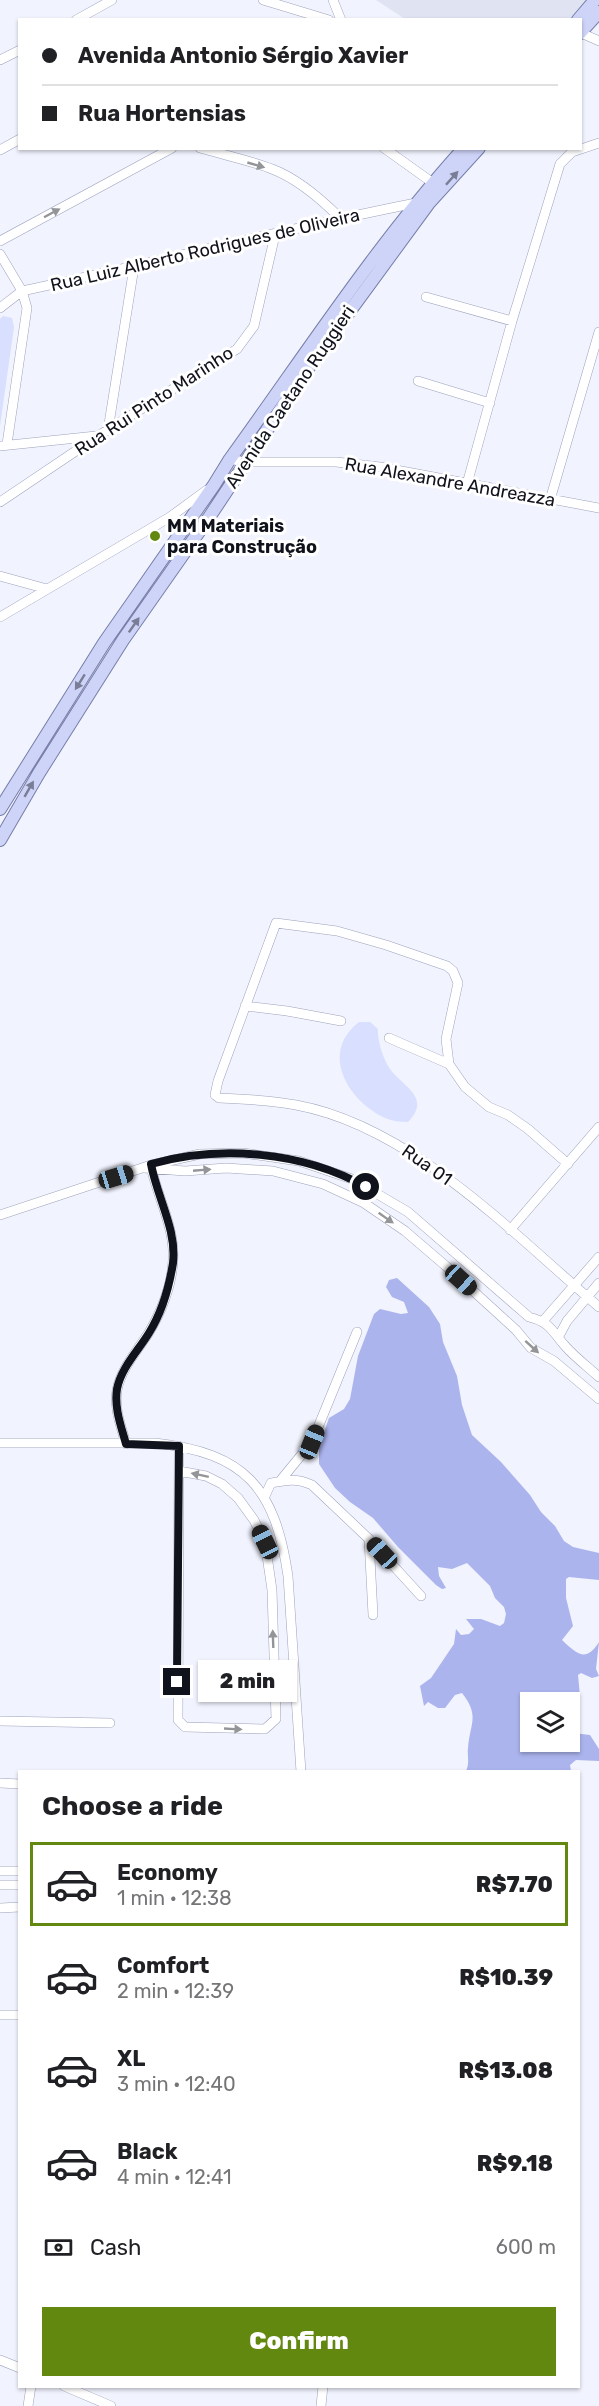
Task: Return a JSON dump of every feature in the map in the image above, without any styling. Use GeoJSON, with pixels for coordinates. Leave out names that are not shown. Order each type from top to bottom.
{"type":"FeatureCollection","features":[{"type":"Feature","properties":{"kind":"main road"},"geometry":{"type":"LineString","coordinates":[[580,18],[595,0]]}},
{"type":"Feature","properties":{"kind":"main road"},"geometry":{"type":"LineString","coordinates":[[582,32],[599,12]]}},
{"type":"Feature","properties":{"kind":"main road","name":"Avenida Caetano Ruggieri"},"geometry":{"type":"LineString","coordinates":[[0,809],[104,643],[230,459],[416,203],[462,150]]}},
{"type":"Feature","properties":{"kind":"main road","name":"Avenida Caetano Ruggieri"},"geometry":{"type":"LineString","coordinates":[[0,840],[39,773],[123,640],[210,516],[244,462],[377,271],[429,203],[477,150]]}},
{"type":"Feature","properties":{"kind":"street"},"geometry":{"type":"LineString","coordinates":[[80,18],[111,0]]}},
{"type":"Feature","properties":{"kind":"street"},"geometry":{"type":"LineString","coordinates":[[263,0],[322,18]]}},
{"type":"Feature","properties":{"kind":"street"},"geometry":{"type":"LineString","coordinates":[[333,0],[340,18]]}},
{"type":"Feature","properties":{"kind":"street"},"geometry":{"type":"LineString","coordinates":[[582,33],[599,41]]}},
{"type":"Feature","properties":{"kind":"street"},"geometry":{"type":"LineString","coordinates":[[0,60],[18,51]]}},
{"type":"Feature","properties":{"kind":"street"},"geometry":{"type":"LineString","coordinates":[[0,150],[18,140]]}},
{"type":"Feature","properties":{"kind":"street"},"geometry":{"type":"LineString","coordinates":[[582,149],[599,143]]}},
{"type":"Feature","properties":{"kind":"street"},"geometry":{"type":"LineString","coordinates":[[0,241],[168,150]]}},
{"type":"Feature","properties":{"kind":"street"},"geometry":{"type":"LineString","coordinates":[[207,150],[272,169],[286,176],[340,218]]}},
{"type":"Feature","properties":{"kind":"street"},"geometry":{"type":"LineString","coordinates":[[387,150],[433,183]]}},
{"type":"Feature","properties":{"kind":"street"},"geometry":{"type":"LineString","coordinates":[[467,484],[512,321],[560,164],[573,152],[579,150]]}},
{"type":"Feature","properties":{"kind":"street","name":"Rua Luiz Alberto Rodrigues de Oliveira"},"geometry":{"type":"LineString","coordinates":[[0,308],[22,291],[275,235],[340,218],[416,203]]}},
{"type":"Feature","properties":{"kind":"street","name":"Rua Rui Pinto Marinho"},"geometry":{"type":"LineString","coordinates":[[0,502],[98,436],[237,349],[254,326],[275,235]]}},
{"type":"Feature","properties":{"kind":"street"},"geometry":{"type":"LineString","coordinates":[[0,254],[22,291],[27,308],[3,445],[98,436]]}},
{"type":"Feature","properties":{"kind":"street"},"geometry":{"type":"LineString","coordinates":[[108,430],[134,267]]}},
{"type":"Feature","properties":{"kind":"street"},"geometry":{"type":"LineString","coordinates":[[426,297],[512,321]]}},
{"type":"Feature","properties":{"kind":"street"},"geometry":{"type":"LineString","coordinates":[[550,500],[599,332]]}},
{"type":"Feature","properties":{"kind":"street"},"geometry":{"type":"LineString","coordinates":[[418,381],[490,403]]}},
{"type":"Feature","properties":{"kind":"street","name":"Rua Alexandre Andreazza"},"geometry":{"type":"LineString","coordinates":[[230,459],[244,462],[336,462],[380,467],[599,508]]}},
{"type":"Feature","properties":{"kind":"street"},"geometry":{"type":"LineString","coordinates":[[0,617],[170,517],[214,485]]}},
{"type":"Feature","properties":{"kind":"street"},"geometry":{"type":"LineString","coordinates":[[170,517],[194,513],[210,516]]}},
{"type":"Feature","properties":{"kind":"street"},"geometry":{"type":"LineString","coordinates":[[0,576],[47,589]]}},
{"type":"Feature","properties":{"kind":"street"},"geometry":{"type":"LineString","coordinates":[[340,1021],[245,1006],[277,922],[337,931],[447,966],[457,977],[458,990],[450,1014],[446,1040],[449,1064],[465,1087],[489,1107],[508,1115],[528,1129],[568,1164]]}},
{"type":"Feature","properties":{"kind":"street","name":"Rua 01"},"geometry":{"type":"LineString","coordinates":[[245,1006],[214,1093],[219,1098],[297,1105],[347,1120],[404,1147],[510,1230],[599,1307]]}},
{"type":"Feature","properties":{"kind":"street"},"geometry":{"type":"LineString","coordinates":[[389,1038],[449,1064]]}},
{"type":"Feature","properties":{"kind":"street"},"geometry":{"type":"LineString","coordinates":[[510,1230],[599,1127]]}},
{"type":"Feature","properties":{"kind":"street"},"geometry":{"type":"LineString","coordinates":[[0,1215],[200,1154],[243,1154],[298,1161],[352,1179],[408,1212],[529,1317],[543,1321],[559,1336],[564,1345],[599,1377]]}},
{"type":"Feature","properties":{"kind":"street"},"geometry":{"type":"LineString","coordinates":[[149,1168],[185,1171],[226,1168],[273,1171],[323,1184],[364,1203],[405,1231],[516,1329],[531,1348],[554,1361],[599,1399]]}},
{"type":"Feature","properties":{"kind":"street"},"geometry":{"type":"LineString","coordinates":[[126,1444],[117,1413],[117,1389],[125,1368],[150,1331],[168,1291],[173,1260],[169,1224],[149,1168]]}},
{"type":"Feature","properties":{"kind":"street"},"geometry":{"type":"LineString","coordinates":[[543,1321],[599,1257]]}},
{"type":"Feature","properties":{"kind":"street"},"geometry":{"type":"LineString","coordinates":[[559,1336],[567,1321],[599,1283]]}},
{"type":"Feature","properties":{"kind":"street"},"geometry":{"type":"LineString","coordinates":[[516,1329],[523,1320],[529,1317]]}},
{"type":"Feature","properties":{"kind":"street"},"geometry":{"type":"LineString","coordinates":[[280,1481],[312,1442],[357,1332]]}},
{"type":"Feature","properties":{"kind":"street"},"geometry":{"type":"LineString","coordinates":[[554,1361],[562,1352],[564,1345]]}},
{"type":"Feature","properties":{"kind":"street"},"geometry":{"type":"LineString","coordinates":[[0,1443],[179,1446],[219,1458],[250,1479],[265,1496],[279,1528],[288,1576],[301,1770]]}},
{"type":"Feature","properties":{"kind":"street"},"geometry":{"type":"LineString","coordinates":[[179,1446],[176,1714],[180,1724],[185,1727],[258,1731],[271,1726],[276,1719],[272,1590],[265,1542],[255,1520],[238,1498],[222,1484],[206,1476],[179,1472]]}},
{"type":"Feature","properties":{"kind":"street"},"geometry":{"type":"LineString","coordinates":[[265,1496],[271,1483],[300,1480],[312,1485],[369,1539],[421,1596]]}},
{"type":"Feature","properties":{"kind":"street"},"geometry":{"type":"LineString","coordinates":[[369,1539],[373,1615]]}},
{"type":"Feature","properties":{"kind":"street"},"geometry":{"type":"LineString","coordinates":[[0,1722],[110,1723]]}},
{"type":"Feature","properties":{"kind":"street"},"geometry":{"type":"LineString","coordinates":[[0,1783],[18,1784]]}},
{"type":"Feature","properties":{"kind":"street"},"geometry":{"type":"LineString","coordinates":[[0,1871],[18,1871]]}},
{"type":"Feature","properties":{"kind":"street"},"geometry":{"type":"LineString","coordinates":[[0,1885],[18,1885]]}},
{"type":"Feature","properties":{"kind":"street"},"geometry":{"type":"LineString","coordinates":[[0,1908],[18,1907]]}},
{"type":"Feature","properties":{"kind":"street"},"geometry":{"type":"LineString","coordinates":[[0,2015],[18,2015]]}},
{"type":"Feature","properties":{"kind":"street"},"geometry":{"type":"LineString","coordinates":[[0,2360],[18,2367]]}},
{"type":"Feature","properties":{"kind":"street"},"geometry":{"type":"LineString","coordinates":[[28,2406],[30,2388]]}},
{"type":"Feature","properties":{"kind":"street"},"geometry":{"type":"LineString","coordinates":[[68,2388],[111,2406]]}},
{"type":"Feature","properties":{"kind":"street"},"geometry":{"type":"LineString","coordinates":[[321,2406],[323,2388]]}},
{"type":"Feature","properties":{"kind":"shaded area"},"geometry":{"type":"Polygon","coordinates":[[[376,0],[590,0],[576,18],[403,18],[376,0]]]}},
{"type":"Feature","properties":{"kind":"shaded area"},"geometry":{"type":"Polygon","coordinates":[[[3,316],[12,318],[14,327],[0,426],[0,319],[3,316]]]}},
{"type":"Feature","properties":{"kind":"shaded area"},"geometry":{"type":"Polygon","coordinates":[[[359,1022],[370,1022],[378,1029],[387,1065],[416,1099],[415,1113],[408,1122],[388,1119],[372,1110],[350,1088],[343,1075],[340,1062],[341,1048],[347,1034],[359,1022]]]}},
{"type":"Feature","properties":{"kind":"shaded area"},"geometry":{"type":"Polygon","coordinates":[[[397,1278],[429,1307],[440,1324],[443,1342],[457,1376],[462,1405],[472,1435],[501,1462],[530,1495],[564,1541],[573,1547],[599,1553],[599,1580],[569,1577],[566,1579],[566,1598],[573,1626],[562,1640],[581,1654],[590,1653],[599,1642],[596,1669],[599,1676],[592,1678],[581,1673],[578,1675],[580,1692],[520,1692],[520,1752],[580,1752],[580,1734],[590,1735],[599,1749],[599,1761],[576,1760],[570,1765],[571,1770],[466,1770],[472,1720],[468,1701],[462,1693],[455,1695],[445,1708],[438,1708],[428,1702],[424,1706],[420,1686],[431,1678],[454,1644],[456,1629],[461,1635],[469,1634],[474,1629],[466,1619],[481,1619],[500,1626],[504,1623],[506,1614],[490,1586],[467,1563],[452,1569],[438,1567],[439,1576],[446,1588],[442,1589],[436,1585],[373,1518],[335,1488],[319,1464],[319,1447],[329,1418],[344,1409],[350,1399],[358,1356],[374,1314],[380,1309],[401,1314],[408,1313],[404,1302],[392,1297],[386,1287],[389,1280],[397,1278]]]}},
{"type":"Feature","properties":{"kind":"place","name":"MM Materiais para Construção"},"geometry":{"type":"Point","coordinates":[155,536]}},
{"type":"Feature","properties":{"kind":"route"},"geometry":{"type":"LineString","coordinates":[[177,1682],[179,1446],[155,1443],[126,1444],[117,1413],[117,1389],[125,1368],[150,1331],[168,1291],[173,1260],[169,1224],[156,1187],[151,1164],[200,1154],[243,1154],[298,1161],[352,1179],[366,1187]]}}]}
